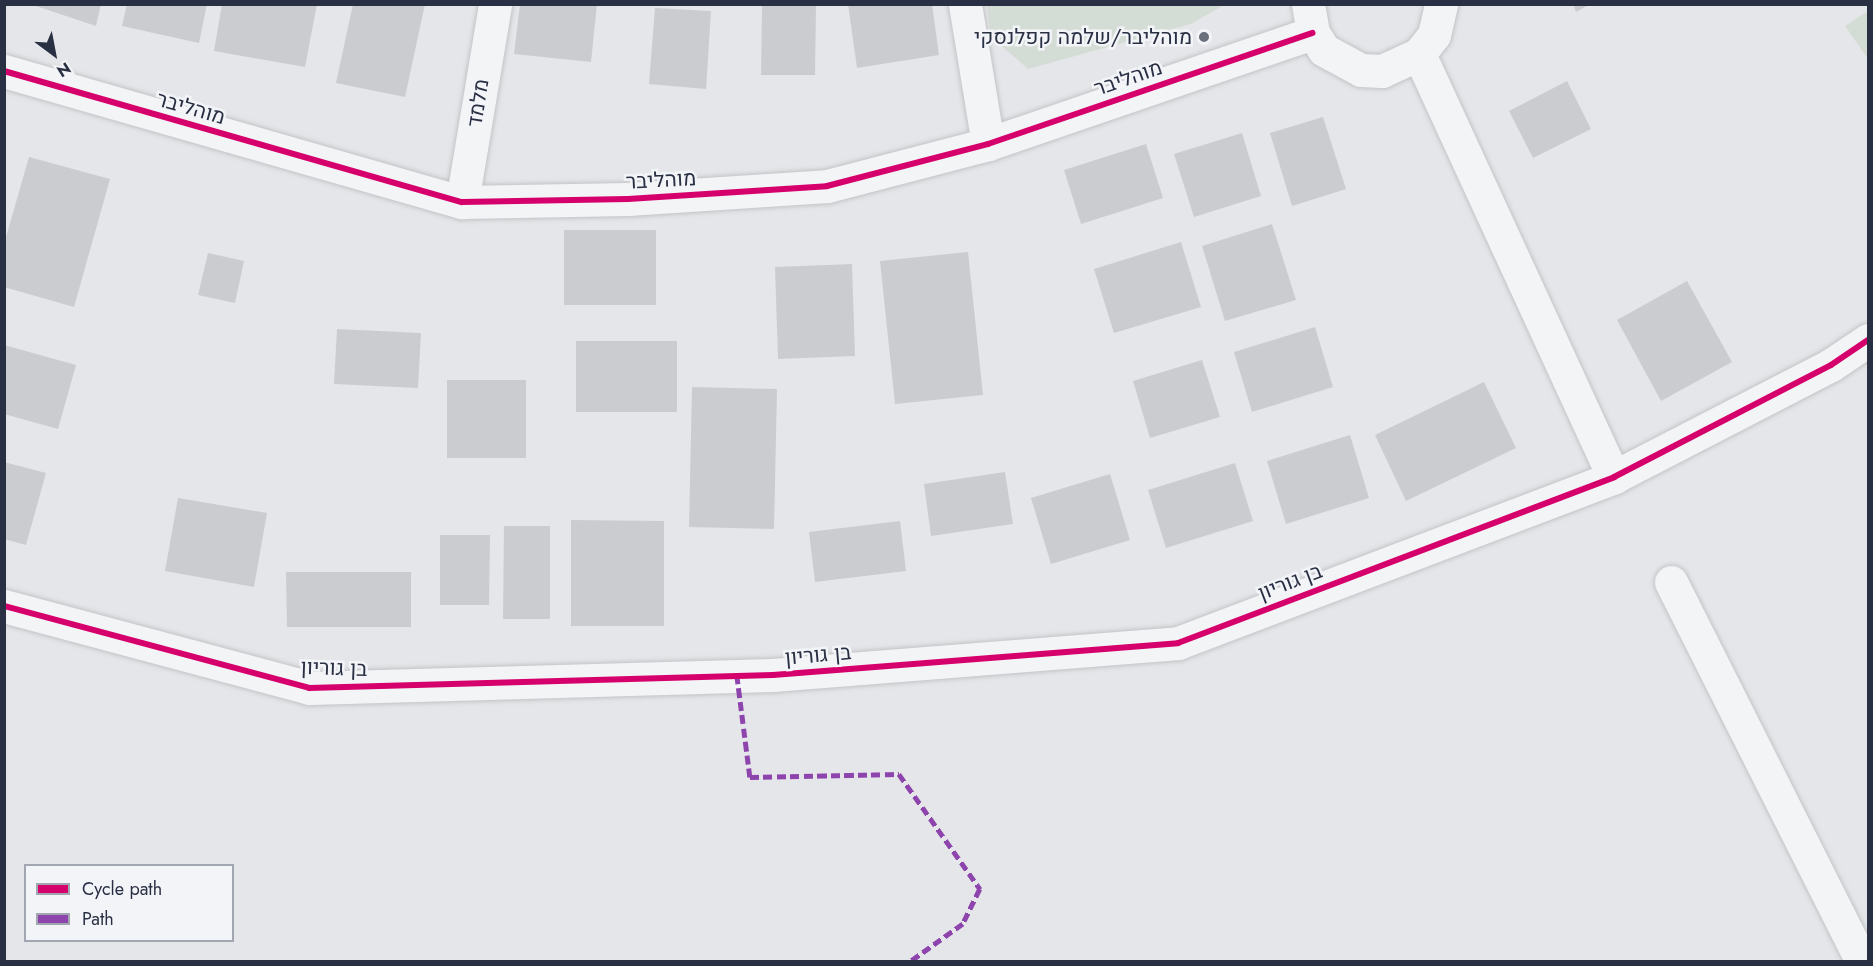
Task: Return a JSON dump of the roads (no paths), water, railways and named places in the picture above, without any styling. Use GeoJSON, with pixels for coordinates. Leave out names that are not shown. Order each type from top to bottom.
{"type":"FeatureCollection","features":[{"type":"Feature","properties":{"kind":"street","name":"מלמד"},"geometry":{"type":"LineString","coordinates":[[462,202],[495,4]]}},
{"type":"Feature","properties":{"kind":"street"},"geometry":{"type":"LineString","coordinates":[[964,4],[988,144]]}},
{"type":"Feature","properties":{"kind":"street"},"geometry":{"type":"LineString","coordinates":[[1310,19],[1324,50],[1360,70],[1382,71],[1419,54],[1434,35],[1441,4]]}},
{"type":"Feature","properties":{"kind":"street","name":"מוהליבר"},"geometry":{"type":"LineString","coordinates":[[4,71],[462,202],[827,186],[988,144],[1310,19]]}},
{"type":"Feature","properties":{"kind":"street"},"geometry":{"type":"LineString","coordinates":[[1419,54],[1614,477]]}},
{"type":"Feature","properties":{"kind":"street","name":"בן גוריון"},"geometry":{"type":"LineString","coordinates":[[4,606],[309,688],[821,671],[1178,643],[1614,477],[1831,365],[1869,340]]}},
{"type":"Feature","properties":{"kind":"street"},"geometry":{"type":"LineString","coordinates":[[1671,582],[1862,962]]}},
{"type":"Feature","properties":{"kind":"place","name":"מוהליבר/שלמה קפלנסקי"},"geometry":{"type":"Point","coordinates":[1204,37]}}]}
